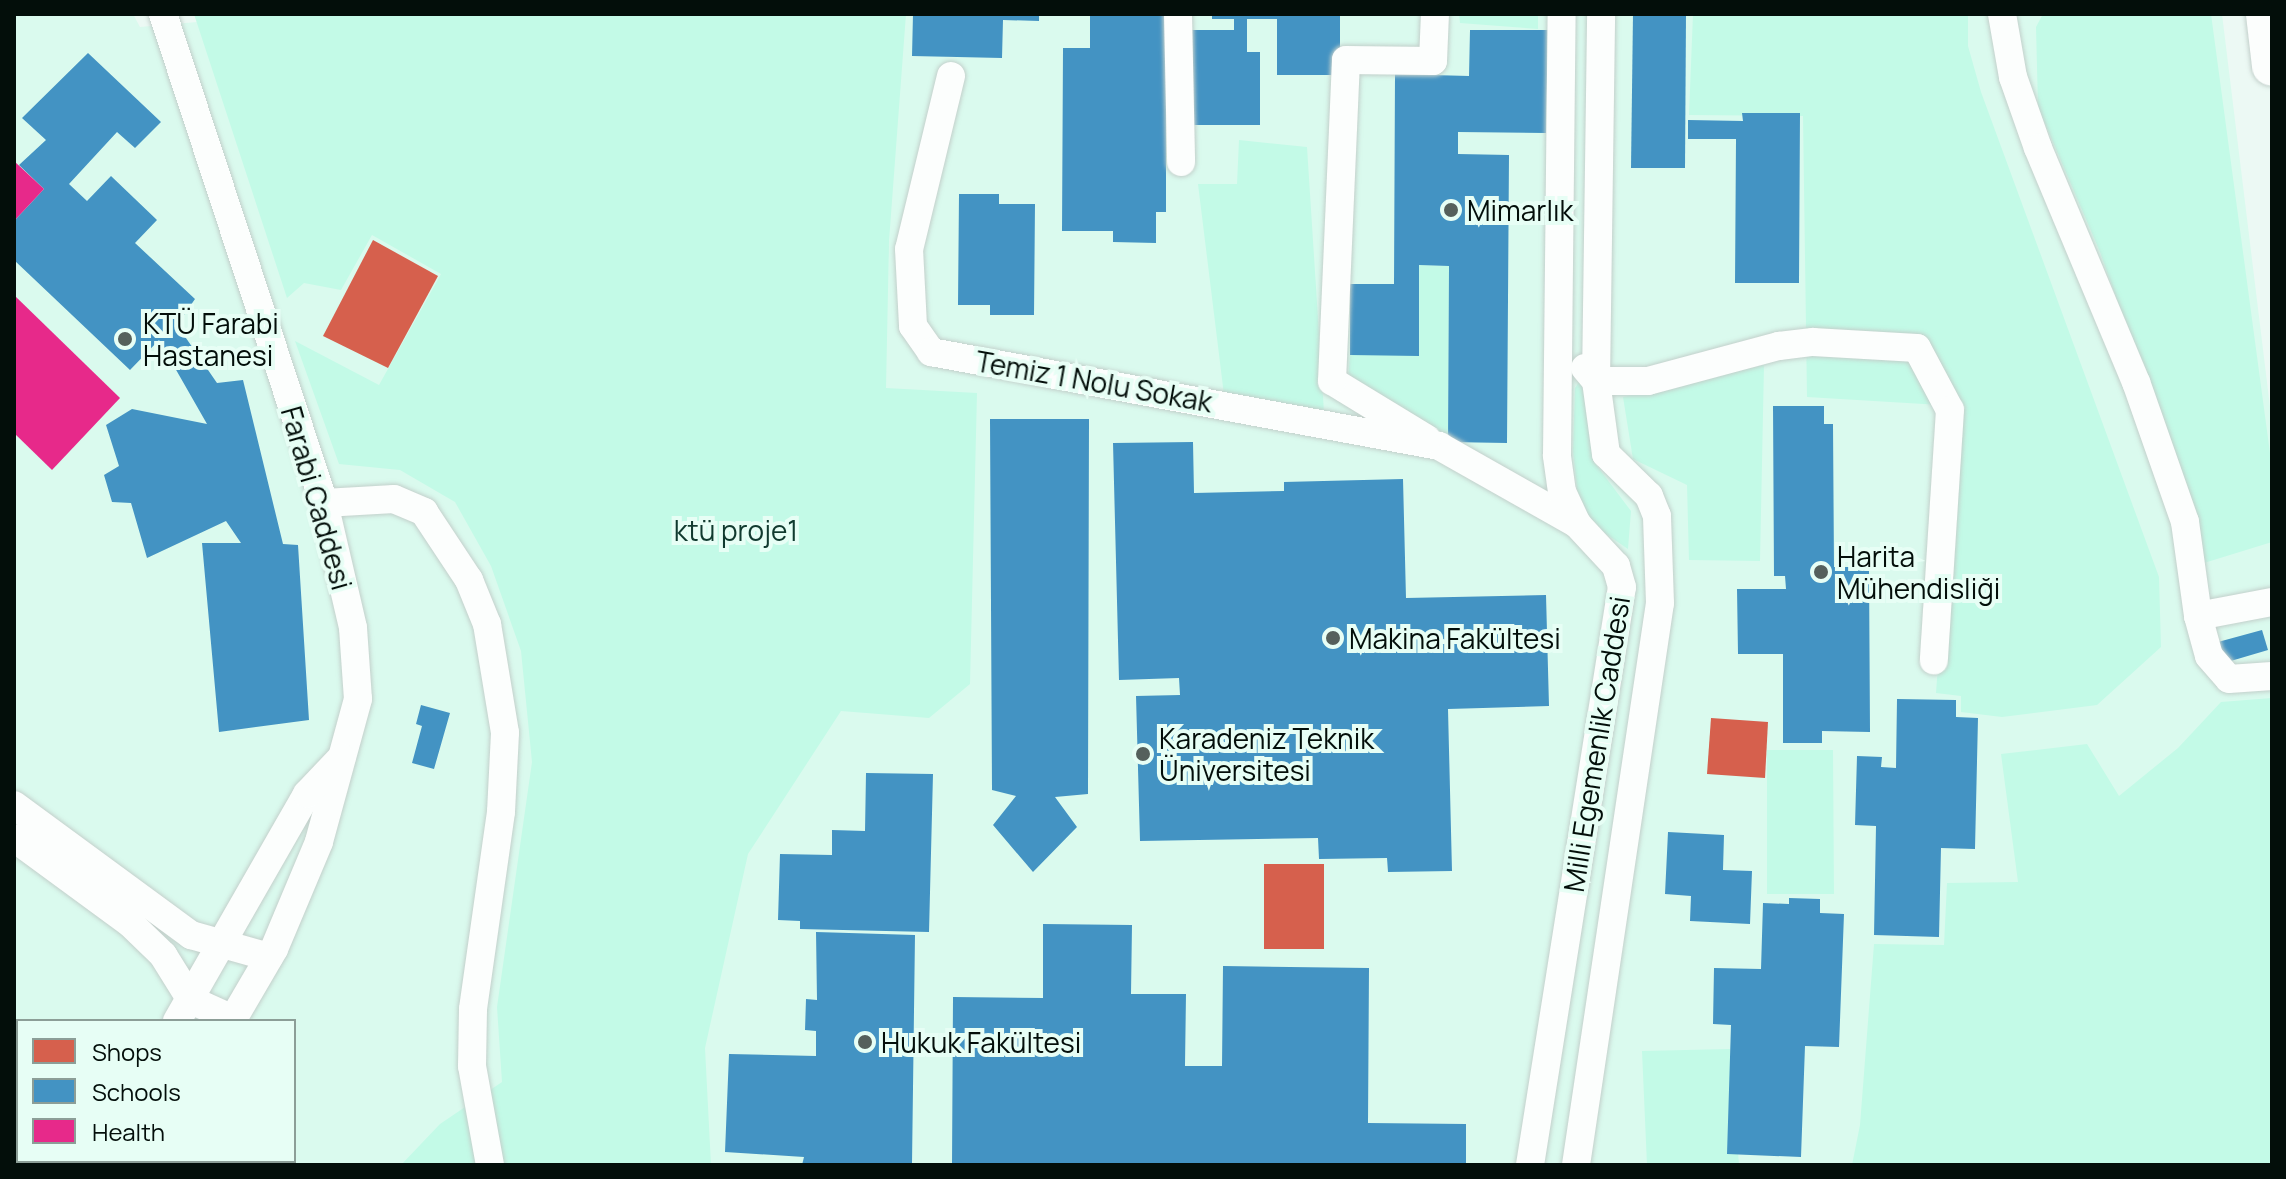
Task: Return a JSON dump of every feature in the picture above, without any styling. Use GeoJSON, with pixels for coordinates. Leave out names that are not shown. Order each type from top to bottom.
{"type":"FeatureCollection","features":[{"type":"Feature","properties":{"kind":"highway"},"geometry":{"type":"LineString","coordinates":[[2266,14],[2272,66]]}},
{"type":"Feature","properties":{"kind":"street","name":"Farabi Caddesi"},"geometry":{"type":"LineString","coordinates":[[163,14],[324,503],[353,628],[358,699],[332,805],[269,957],[234,1019]]}},
{"type":"Feature","properties":{"kind":"street"},"geometry":{"type":"LineString","coordinates":[[1178,14],[1181,162]]}},
{"type":"Feature","properties":{"kind":"street"},"geometry":{"type":"LineString","coordinates":[[1435,14],[1433,61],[1346,60],[1332,381],[1439,446]]}},
{"type":"Feature","properties":{"kind":"street","name":"Milli Egemenlik Caddesi"},"geometry":{"type":"LineString","coordinates":[[1530,1165],[1620,619],[1622,587],[1616,566],[1577,524],[1562,492],[1557,455],[1562,14]]}},
{"type":"Feature","properties":{"kind":"street","name":"Milli Egemenlik Caddesi"},"geometry":{"type":"LineString","coordinates":[[1576,1165],[1660,603],[1657,516],[1649,496],[1606,454],[1596,381],[1601,14]]}},
{"type":"Feature","properties":{"kind":"street"},"geometry":{"type":"LineString","coordinates":[[2002,14],[2013,77],[2038,148],[2136,382],[2185,522],[2198,616],[2209,656],[2229,679],[2272,676]]}},
{"type":"Feature","properties":{"kind":"street","name":"Temiz 1 Nolu Sokak"},"geometry":{"type":"LineString","coordinates":[[951,76],[909,249],[913,326],[931,352],[1439,446],[1577,524]]}},
{"type":"Feature","properties":{"kind":"street"},"geometry":{"type":"LineString","coordinates":[[1558,340],[1596,381],[1648,381],[1779,346],[1813,342],[1917,348],[1950,410],[1934,660]]}},
{"type":"Feature","properties":{"kind":"street"},"geometry":{"type":"LineString","coordinates":[[1528,496],[1557,455]]}},
{"type":"Feature","properties":{"kind":"street"},"geometry":{"type":"LineString","coordinates":[[324,503],[394,499],[424,512],[469,580],[487,624],[505,733],[501,812],[473,1009],[474,1080],[490,1165]]}},
{"type":"Feature","properties":{"kind":"street"},"geometry":{"type":"LineString","coordinates":[[1616,566],[1660,558]]}},
{"type":"Feature","properties":{"kind":"street"},"geometry":{"type":"LineString","coordinates":[[2198,616],[2272,602]]}},
{"type":"Feature","properties":{"kind":"street","name":"Farabi Caddesi"},"geometry":{"type":"LineString","coordinates":[[184,1010],[307,794],[342,758]]}},
{"type":"Feature","properties":{"kind":"street"},"geometry":{"type":"LineString","coordinates":[[14,805],[191,935],[221,947],[269,957]]}},
{"type":"Feature","properties":{"kind":"street"},"geometry":{"type":"LineString","coordinates":[[14,838],[131,924],[163,955],[184,1010],[228,1019]]}},
{"type":"Feature","properties":{"kind":"shaded area","name":"Karadeniz Teknik Üniversitesi"},"geometry":{"type":"Polygon","coordinates":[[[14,14],[133,14],[140,27],[197,22],[194,14],[2222,14],[2272,423],[2272,1165],[14,1165],[14,14]]]}},
{"type":"Feature","properties":{"kind":"green space","name":"ktü proje1"},"geometry":{"type":"Polygon","coordinates":[[[194,14],[906,14],[889,241],[886,388],[977,393],[970,684],[929,718],[841,711],[748,854],[705,1048],[711,1165],[401,1165],[440,1124],[502,1082],[497,1007],[532,762],[521,651],[491,566],[455,502],[400,470],[339,464],[295,341],[379,385],[441,274],[372,235],[341,290],[304,283],[287,298],[194,14]]]}},
{"type":"Feature","properties":{"kind":"green space"},"geometry":{"type":"Polygon","coordinates":[[[1459,14],[1538,14],[1538,29],[1460,23],[1459,14]]]}},
{"type":"Feature","properties":{"kind":"green space"},"geometry":{"type":"Polygon","coordinates":[[[1693,14],[1968,14],[1968,46],[1981,92],[2159,577],[2161,647],[2097,705],[2002,717],[1961,712],[1961,696],[1936,693],[1957,406],[1807,397],[1803,116],[1689,115],[1693,14]]]}},
{"type":"Feature","properties":{"kind":"green space"},"geometry":{"type":"Polygon","coordinates":[[[2043,14],[2211,14],[2272,468],[2272,542],[2204,563],[2170,449],[2100,252],[2038,107],[2036,27],[2043,14]]]}},
{"type":"Feature","properties":{"kind":"green space"},"geometry":{"type":"Polygon","coordinates":[[[1239,140],[1307,147],[1324,412],[1224,395],[1198,184],[1237,184],[1239,140]]]}},
{"type":"Feature","properties":{"kind":"green space"},"geometry":{"type":"Polygon","coordinates":[[[1419,265],[1449,266],[1448,442],[1348,382],[1350,355],[1419,355],[1419,265]]]}},
{"type":"Feature","properties":{"kind":"green space"},"geometry":{"type":"Polygon","coordinates":[[[1764,365],[1760,561],[1689,560],[1687,485],[1633,459],[1623,397],[1764,365]]]}},
{"type":"Feature","properties":{"kind":"green space"},"geometry":{"type":"Polygon","coordinates":[[[1581,379],[1590,382],[1594,462],[1631,511],[1628,549],[1580,516],[1573,451],[1575,388],[1581,379]]]}},
{"type":"Feature","properties":{"kind":"green space"},"geometry":{"type":"Polygon","coordinates":[[[2272,698],[2272,1165],[1852,1165],[1860,1125],[1874,944],[1944,945],[1947,883],[2018,882],[2001,754],[2087,744],[2119,796],[2178,748],[2221,702],[2272,698]]]}},
{"type":"Feature","properties":{"kind":"green space"},"geometry":{"type":"Polygon","coordinates":[[[1767,750],[1833,750],[1834,894],[1767,894],[1767,750]]]}},
{"type":"Feature","properties":{"kind":"green space"},"geometry":{"type":"Polygon","coordinates":[[[1730,1049],[1739,1165],[1647,1165],[1642,1051],[1730,1049]]]}},
{"type":"Feature","properties":{"kind":"building: Shops"},"geometry":{"type":"Polygon","coordinates":[[[373,240],[438,276],[388,368],[323,336],[373,240]]]}},
{"type":"Feature","properties":{"kind":"building: Shops"},"geometry":{"type":"Polygon","coordinates":[[[1711,718],[1768,722],[1765,778],[1707,774],[1711,718]]]}},
{"type":"Feature","properties":{"kind":"building: Shops"},"geometry":{"type":"Polygon","coordinates":[[[1264,864],[1324,864],[1324,949],[1264,949],[1264,864]]]}},
{"type":"Feature","properties":{"kind":"building: Schools"},"geometry":{"type":"Polygon","coordinates":[[[913,14],[1039,14],[1039,21],[1003,20],[1002,58],[912,56],[913,14]]]}},
{"type":"Feature","properties":{"kind":"building: Schools"},"geometry":{"type":"Polygon","coordinates":[[[1090,14],[1166,14],[1166,212],[1156,212],[1156,243],[1113,242],[1113,231],[1062,231],[1063,48],[1090,48],[1090,14]]]}},
{"type":"Feature","properties":{"kind":"building: Schools"},"geometry":{"type":"Polygon","coordinates":[[[1212,14],[1340,14],[1340,75],[1277,75],[1277,19],[1247,19],[1247,52],[1260,52],[1260,125],[1185,125],[1185,30],[1234,30],[1234,19],[1212,19],[1212,14]]]}},
{"type":"Feature","properties":{"kind":"building: Schools"},"geometry":{"type":"Polygon","coordinates":[[[1633,14],[1686,14],[1685,168],[1631,168],[1633,14]]]}},
{"type":"Feature","properties":{"kind":"building: Schools","name":"Mimarlık"},"geometry":{"type":"Polygon","coordinates":[[[1470,30],[1548,30],[1546,133],[1458,132],[1458,154],[1509,155],[1507,443],[1448,442],[1449,266],[1419,265],[1419,356],[1350,355],[1350,284],[1394,284],[1395,74],[1469,76],[1470,30]]]}},
{"type":"Feature","properties":{"kind":"building: Schools"},"geometry":{"type":"Polygon","coordinates":[[[88,53],[161,122],[135,148],[117,132],[69,184],[87,201],[111,176],[157,220],[135,243],[195,299],[177,325],[217,383],[243,380],[283,544],[298,545],[309,720],[219,732],[202,543],[241,543],[226,521],[147,558],[131,503],[112,502],[104,475],[119,466],[106,425],[132,409],[207,424],[159,340],[130,370],[14,260],[14,221],[44,189],[19,165],[46,140],[22,118],[88,53]]]}},
{"type":"Feature","properties":{"kind":"building: Schools"},"geometry":{"type":"Polygon","coordinates":[[[1742,113],[1800,113],[1799,283],[1735,283],[1736,139],[1688,139],[1688,120],[1743,121],[1742,113]]]}},
{"type":"Feature","properties":{"kind":"building: Schools"},"geometry":{"type":"Polygon","coordinates":[[[959,194],[999,194],[999,204],[1035,204],[1034,315],[990,315],[990,305],[958,305],[959,194]]]}},
{"type":"Feature","properties":{"kind":"building: Schools","name":"Harita Mühendisliği"},"geometry":{"type":"Polygon","coordinates":[[[1773,406],[1824,406],[1824,424],[1833,424],[1834,567],[1869,567],[1870,732],[1822,731],[1822,743],[1783,743],[1783,654],[1738,654],[1737,589],[1786,589],[1785,576],[1774,576],[1773,406]]]}},
{"type":"Feature","properties":{"kind":"building: Schools"},"geometry":{"type":"Polygon","coordinates":[[[990,419],[1089,419],[1088,794],[1055,797],[1077,827],[1033,872],[993,825],[1016,796],[992,790],[990,419]]]}},
{"type":"Feature","properties":{"kind":"building: Schools","name":"Makina Fakültesi"},"geometry":{"type":"Polygon","coordinates":[[[1193,442],[1194,493],[1284,491],[1284,482],[1403,479],[1406,598],[1546,595],[1549,706],[1448,709],[1452,871],[1388,872],[1387,858],[1319,859],[1318,838],[1140,841],[1136,696],[1180,695],[1179,678],[1119,680],[1113,443],[1193,442]]]}},
{"type":"Feature","properties":{"kind":"building: Schools"},"geometry":{"type":"Polygon","coordinates":[[[2262,630],[2268,650],[2224,663],[2218,642],[2262,630]]]}},
{"type":"Feature","properties":{"kind":"building: Schools"},"geometry":{"type":"Polygon","coordinates":[[[1897,699],[1956,700],[1956,717],[1978,718],[1975,849],[1941,848],[1939,937],[1874,935],[1876,826],[1855,825],[1857,756],[1882,757],[1881,767],[1896,768],[1897,699]]]}},
{"type":"Feature","properties":{"kind":"building: Schools"},"geometry":{"type":"Polygon","coordinates":[[[421,705],[450,713],[434,769],[412,763],[422,726],[416,724],[421,705]]]}},
{"type":"Feature","properties":{"kind":"building: Schools"},"geometry":{"type":"Polygon","coordinates":[[[866,773],[933,774],[929,932],[800,929],[800,921],[778,920],[780,854],[832,855],[832,830],[865,831],[866,773]]]}},
{"type":"Feature","properties":{"kind":"building: Schools"},"geometry":{"type":"Polygon","coordinates":[[[1668,832],[1724,835],[1723,870],[1752,871],[1750,924],[1690,921],[1691,896],[1665,894],[1668,832]]]}},
{"type":"Feature","properties":{"kind":"building: Schools"},"geometry":{"type":"Polygon","coordinates":[[[1789,898],[1820,899],[1820,913],[1844,914],[1839,1047],[1805,1046],[1801,1157],[1727,1154],[1731,1025],[1713,1024],[1714,968],[1761,969],[1763,903],[1789,904],[1789,898]]]}},
{"type":"Feature","properties":{"kind":"building: Schools"},"geometry":{"type":"Polygon","coordinates":[[[1043,924],[1132,925],[1131,994],[1186,994],[1185,1066],[1222,1066],[1223,966],[1369,968],[1368,1123],[1466,1124],[1466,1165],[952,1165],[953,997],[1043,998],[1043,924]]]}},
{"type":"Feature","properties":{"kind":"building: Schools","name":"Hukuk Fakültesi"},"geometry":{"type":"Polygon","coordinates":[[[816,932],[915,935],[912,1165],[802,1165],[804,1157],[725,1152],[729,1054],[816,1056],[816,1031],[805,1030],[806,999],[817,1000],[816,932]]]}},
{"type":"Feature","properties":{"kind":"building: Health"},"geometry":{"type":"Polygon","coordinates":[[[14,161],[44,189],[14,221],[14,161]]]}},
{"type":"Feature","properties":{"kind":"building: Health"},"geometry":{"type":"Polygon","coordinates":[[[14,295],[120,398],[52,470],[14,433],[14,295]]]}},
{"type":"Feature","properties":{"kind":"place","name":"Mimarlık"},"geometry":{"type":"Point","coordinates":[1451,210]}},
{"type":"Feature","properties":{"kind":"place","name":"KTÜ Farabi Hastanesi"},"geometry":{"type":"Point","coordinates":[125,339]}},
{"type":"Feature","properties":{"kind":"place","name":"Harita Mühendisliği"},"geometry":{"type":"Point","coordinates":[1821,572]}},
{"type":"Feature","properties":{"kind":"place","name":"Makina Fakültesi"},"geometry":{"type":"Point","coordinates":[1333,638]}},
{"type":"Feature","properties":{"kind":"place","name":"Karadeniz Teknik Üniversitesi"},"geometry":{"type":"Point","coordinates":[1143,754]}},
{"type":"Feature","properties":{"kind":"place","name":"Hukuk Fakültesi"},"geometry":{"type":"Point","coordinates":[865,1042]}}]}
